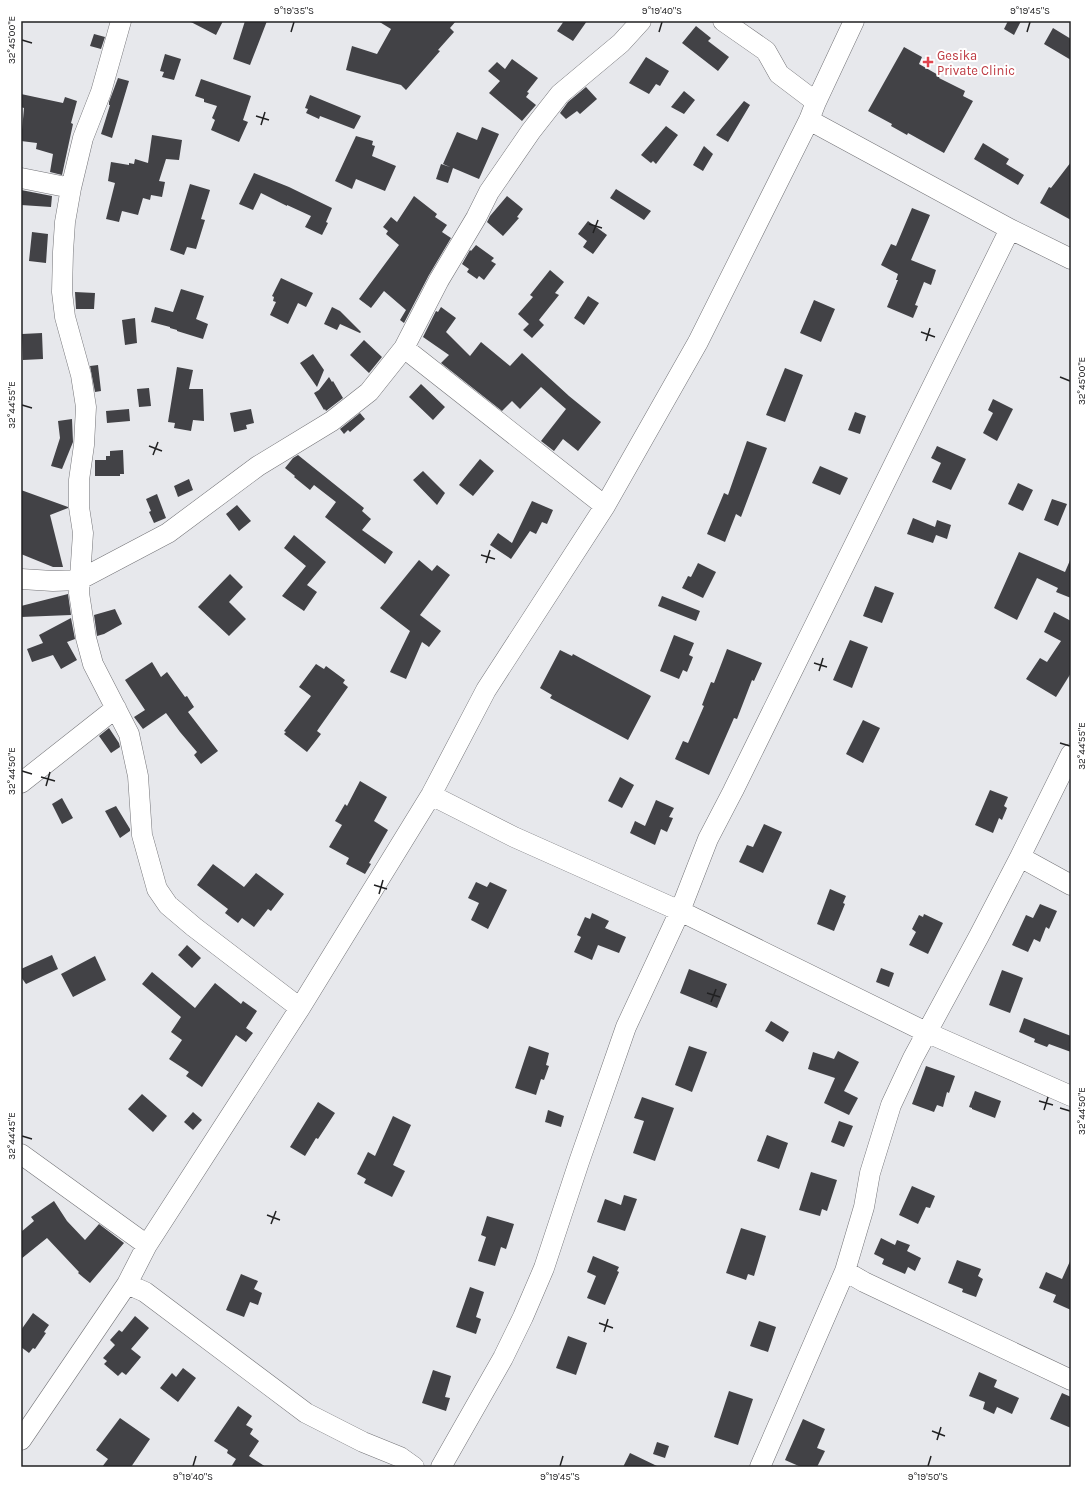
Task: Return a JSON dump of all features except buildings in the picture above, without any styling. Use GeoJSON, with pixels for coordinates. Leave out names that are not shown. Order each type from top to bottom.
{"type":"FeatureCollection","features":[{"type":"Feature","properties":{"kind":"street"},"geometry":{"type":"LineString","coordinates":[[121,21],[101,92],[83,138],[71,188],[65,222],[62,292],[65,316],[82,375],[86,406],[84,445],[79,480],[79,507],[82,533],[79,580],[80,600],[86,638],[92,664],[116,708],[131,741],[138,776],[142,835],[157,889],[168,905],[194,928],[300,1008]]}},
{"type":"Feature","properties":{"kind":"street"},"geometry":{"type":"LineString","coordinates":[[21,579],[79,580],[168,533],[258,466],[332,422],[369,392],[404,348],[439,280],[476,218],[489,192],[531,131],[560,94],[621,43],[641,21]]}},
{"type":"Feature","properties":{"kind":"street"},"geometry":{"type":"LineString","coordinates":[[723,21],[766,51],[779,74],[816,102]]}},
{"type":"Feature","properties":{"kind":"street"},"geometry":{"type":"LineString","coordinates":[[21,1440],[127,1284],[147,1245],[300,1008],[431,796],[486,690],[605,506],[698,342],[809,120],[854,21]]}},
{"type":"Feature","properties":{"kind":"street"},"geometry":{"type":"LineString","coordinates":[[809,120],[1010,228],[1071,259]]}},
{"type":"Feature","properties":{"kind":"street"},"geometry":{"type":"LineString","coordinates":[[21,178],[71,188]]}},
{"type":"Feature","properties":{"kind":"street"},"geometry":{"type":"LineString","coordinates":[[440,1467],[503,1358],[544,1268],[626,1027],[680,911],[708,839],[1010,228]]}},
{"type":"Feature","properties":{"kind":"street"},"geometry":{"type":"LineString","coordinates":[[404,348],[605,506]]}},
{"type":"Feature","properties":{"kind":"street"},"geometry":{"type":"LineString","coordinates":[[21,783],[116,708]]}},
{"type":"Feature","properties":{"kind":"street"},"geometry":{"type":"LineString","coordinates":[[760,1467],[845,1271],[864,1207],[870,1173],[891,1105],[913,1058],[928,1033],[1020,857],[1071,754]]}},
{"type":"Feature","properties":{"kind":"street"},"geometry":{"type":"LineString","coordinates":[[431,796],[514,837],[680,911],[928,1033],[1071,1096]]}},
{"type":"Feature","properties":{"kind":"street"},"geometry":{"type":"LineString","coordinates":[[1020,857],[1071,885]]}},
{"type":"Feature","properties":{"kind":"street"},"geometry":{"type":"LineString","coordinates":[[21,1154],[147,1245]]}},
{"type":"Feature","properties":{"kind":"street"},"geometry":{"type":"LineString","coordinates":[[845,1271],[864,1282],[1071,1380]]}},
{"type":"Feature","properties":{"kind":"street"},"geometry":{"type":"LineString","coordinates":[[127,1284],[145,1292],[306,1413],[363,1442],[400,1457],[414,1467]]}},
{"type":"Feature","properties":{"kind":"place","name":"Gesika Private Clinic"},"geometry":{"type":"Point","coordinates":[928,62]}}]}
